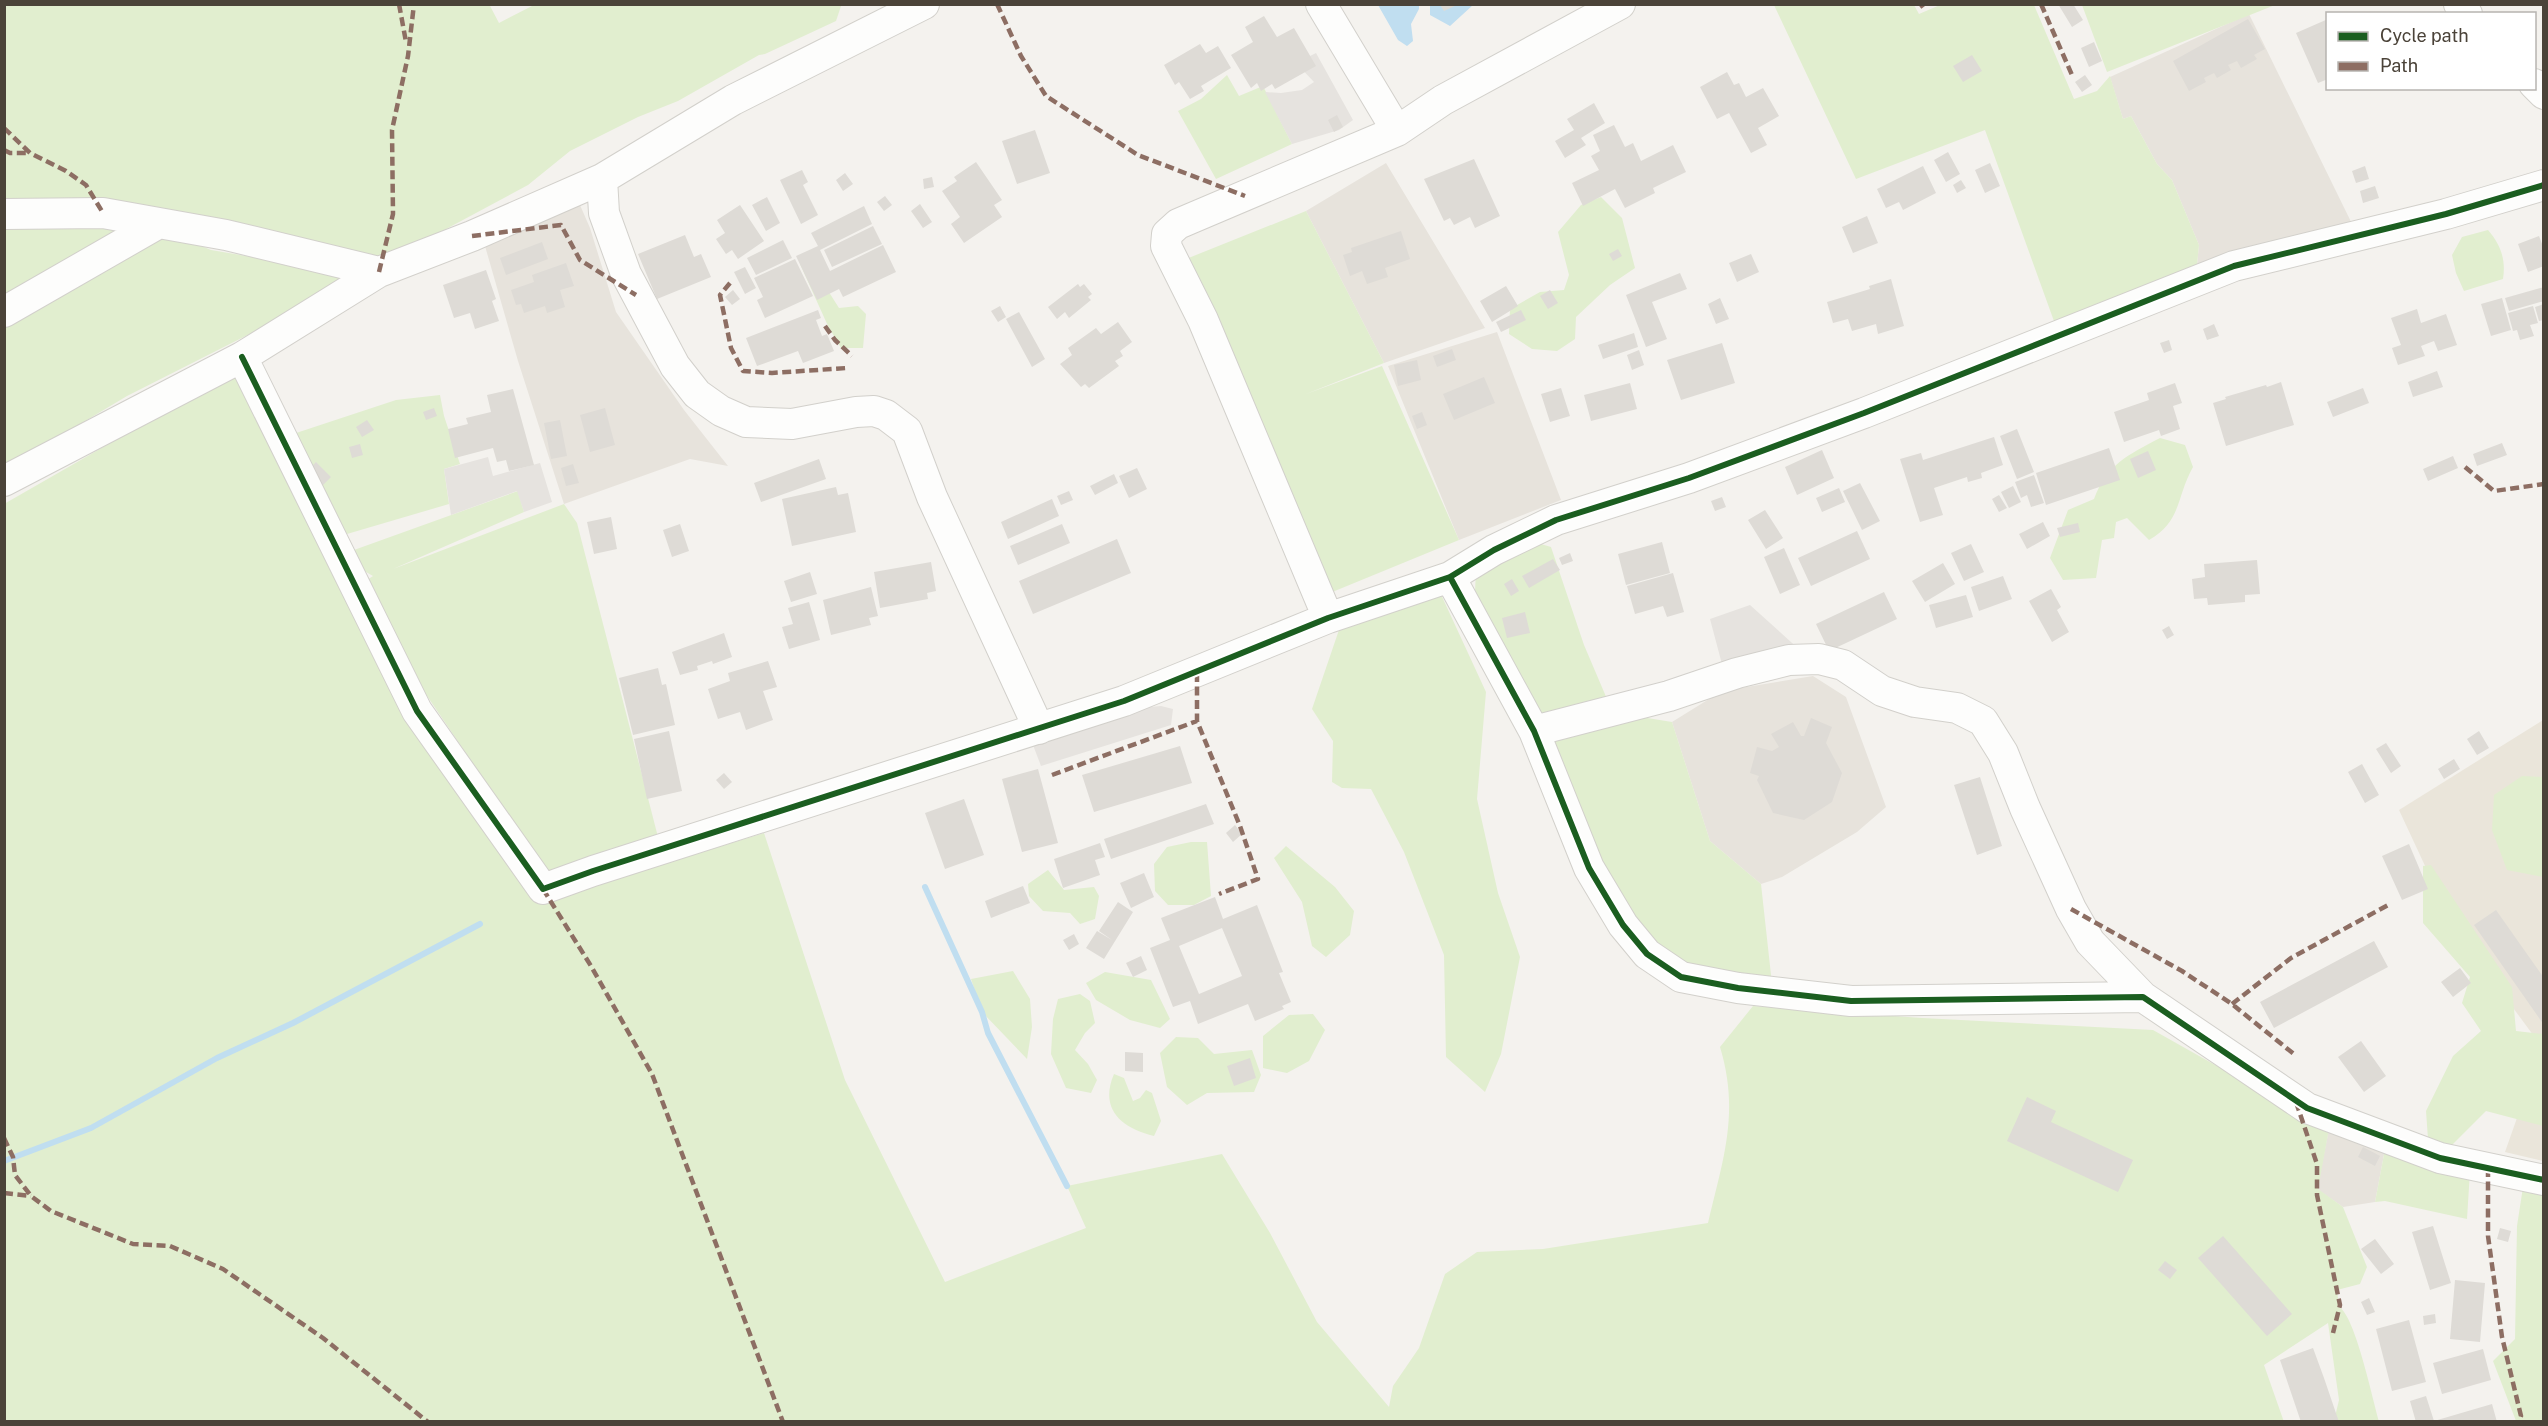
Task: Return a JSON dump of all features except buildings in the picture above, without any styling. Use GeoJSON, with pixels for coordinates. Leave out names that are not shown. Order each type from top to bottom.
{"type":"FeatureCollection","features":[{"type":"Feature","properties":{"kind":"street"},"geometry":{"type":"LineString","coordinates":[[4,481],[242,357],[379,272],[472,236],[602,179],[733,100],[924,4]]}},
{"type":"Feature","properties":{"kind":"street"},"geometry":{"type":"LineString","coordinates":[[1321,4],[1396,131]]}},
{"type":"Feature","properties":{"kind":"street"},"geometry":{"type":"LineString","coordinates":[[1328,618],[1203,320],[1166,246],[1167,234],[1185,221],[1396,131],[1443,100],[1620,4]]}},
{"type":"Feature","properties":{"kind":"street"},"geometry":{"type":"LineString","coordinates":[[602,179],[604,213],[626,273],[675,366],[697,394],[721,411],[746,422],[792,424],[856,412],[874,411],[886,415],[907,431],[932,497],[1039,729]]}},
{"type":"Feature","properties":{"kind":"street"},"geometry":{"type":"LineString","coordinates":[[242,357],[417,711],[543,890],[593,871],[1124,701],[1328,618],[1450,578],[1494,550],[1556,520],[1711,470],[1864,413],[2234,266],[2446,214],[2544,185]]}},
{"type":"Feature","properties":{"kind":"street"},"geometry":{"type":"LineString","coordinates":[[4,214],[103,213],[226,235],[379,272]]}},
{"type":"Feature","properties":{"kind":"street"},"geometry":{"type":"LineString","coordinates":[[4,312],[159,224]]}},
{"type":"Feature","properties":{"kind":"street"},"geometry":{"type":"LineString","coordinates":[[1450,578],[1534,731],[1589,868],[1623,925],[1647,954],[1681,977],[1738,988],[1851,1001],[2143,997]]}},
{"type":"Feature","properties":{"kind":"street"},"geometry":{"type":"LineString","coordinates":[[1534,731],[1669,696],[1737,673],[1789,660],[1819,659],[1843,665],[1882,691],[1915,702],[1957,708],[1983,721],[2003,753],[2071,909],[2090,942],[2143,997],[2307,1108],[2440,1158],[2544,1180]]}},
{"type":"Feature","properties":{"kind":"shaded area"},"geometry":{"type":"Polygon","coordinates":[[[2249,14],[2357,234],[2197,265],[2199,245],[2172,180],[2157,164],[2131,116],[2123,119],[2110,77],[2249,14]]]}},
{"type":"Feature","properties":{"kind":"shaded area"},"geometry":{"type":"Polygon","coordinates":[[[1316,53],[1353,120],[1339,130],[1292,144],[1265,92],[1281,93],[1302,90],[1314,82],[1296,63],[1316,53]]]}},
{"type":"Feature","properties":{"kind":"shaded area"},"geometry":{"type":"Polygon","coordinates":[[[1386,163],[1485,328],[1384,363],[1306,211],[1386,163]]]}},
{"type":"Feature","properties":{"kind":"shaded area"},"geometry":{"type":"Polygon","coordinates":[[[580,205],[590,228],[616,312],[684,410],[728,466],[690,459],[564,504],[518,361],[483,239],[580,205]]]}},
{"type":"Feature","properties":{"kind":"shaded area"},"geometry":{"type":"Polygon","coordinates":[[[1497,332],[1561,500],[1459,540],[1388,366],[1497,332]]]}},
{"type":"Feature","properties":{"kind":"shaded area"},"geometry":{"type":"Polygon","coordinates":[[[488,457],[493,476],[540,463],[552,502],[524,512],[517,491],[451,515],[444,469],[488,457]]]}},
{"type":"Feature","properties":{"kind":"shaded area"},"geometry":{"type":"Polygon","coordinates":[[[1750,605],[1802,652],[1723,668],[1710,619],[1750,605]]]}},
{"type":"Feature","properties":{"kind":"shaded area"},"geometry":{"type":"Polygon","coordinates":[[[1813,676],[1846,697],[1886,807],[1857,832],[1782,877],[1761,884],[1710,841],[1672,722],[1722,691],[1813,676]]]}},
{"type":"Feature","properties":{"kind":"shaded area"},"geometry":{"type":"Polygon","coordinates":[[[1161,706],[1173,709],[1171,725],[1041,766],[1033,745],[1149,707],[1161,706]]]}},
{"type":"Feature","properties":{"kind":"shaded area"},"geometry":{"type":"Polygon","coordinates":[[[2543,720],[2543,1161],[2505,1152],[2542,1047],[2454,928],[2399,810],[2543,720]]]}},
{"type":"Feature","properties":{"kind":"shaded area"},"geometry":{"type":"Polygon","coordinates":[[[2329,1129],[2385,1149],[2375,1202],[2343,1207],[2317,1189],[2329,1129]]]}},
{"type":"Feature","properties":{"kind":"green space"},"geometry":{"type":"Polygon","coordinates":[[[489,4],[499,23],[534,5],[841,6],[836,21],[759,55],[678,101],[638,117],[570,151],[528,185],[379,265],[5,207],[4,5],[489,4]]]}},
{"type":"Feature","properties":{"kind":"green space"},"geometry":{"type":"Polygon","coordinates":[[[1774,5],[1914,5],[1919,14],[1940,5],[2034,5],[2074,99],[2097,91],[2110,76],[2123,119],[2131,116],[2157,164],[2172,180],[2199,245],[2197,265],[2059,335],[1985,130],[1856,179],[1774,5]]]}},
{"type":"Feature","properties":{"kind":"green space"},"geometry":{"type":"Polygon","coordinates":[[[2082,5],[2275,5],[2107,72],[2082,5]]]}},
{"type":"Feature","properties":{"kind":"green space"},"geometry":{"type":"Polygon","coordinates":[[[1227,75],[1239,96],[1263,86],[1292,144],[1216,179],[1178,111],[1201,99],[1227,75]]]}},
{"type":"Feature","properties":{"kind":"green space"},"geometry":{"type":"Polygon","coordinates":[[[1601,197],[1622,218],[1635,268],[1610,285],[1576,317],[1575,339],[1557,351],[1532,349],[1509,334],[1510,309],[1540,292],[1564,290],[1569,275],[1558,232],[1581,205],[1601,197]]]}},
{"type":"Feature","properties":{"kind":"green space"},"geometry":{"type":"Polygon","coordinates":[[[1306,211],[1384,363],[1306,394],[1382,366],[1459,540],[1325,595],[1181,261],[1306,211]]]}},
{"type":"Feature","properties":{"kind":"green space"},"geometry":{"type":"Polygon","coordinates":[[[4,220],[143,225],[5,301],[4,220]]]}},
{"type":"Feature","properties":{"kind":"green space"},"geometry":{"type":"Polygon","coordinates":[[[159,228],[211,250],[364,276],[127,396],[5,469],[4,319],[159,228]]]}},
{"type":"Feature","properties":{"kind":"green space"},"geometry":{"type":"Polygon","coordinates":[[[2488,230],[2502,253],[2503,279],[2464,291],[2456,273],[2452,255],[2462,237],[2488,230]]]}},
{"type":"Feature","properties":{"kind":"green space"},"geometry":{"type":"Polygon","coordinates":[[[806,256],[839,308],[858,306],[866,314],[863,348],[841,348],[828,326],[800,264],[806,256]]]}},
{"type":"Feature","properties":{"kind":"green space"},"geometry":{"type":"Polygon","coordinates":[[[230,363],[544,901],[764,833],[845,1080],[945,1282],[1086,1228],[1067,1186],[1222,1154],[1270,1233],[1317,1322],[1389,1407],[1393,1386],[1419,1348],[1445,1274],[1477,1252],[1543,1249],[1708,1223],[1724,1157],[1729,1115],[1729,1093],[1720,1047],[1753,1006],[1922,1018],[2153,1030],[2329,1129],[2318,1189],[2343,1207],[2367,1267],[2360,1284],[2337,1290],[2339,1307],[2345,1313],[2357,1341],[2379,1421],[2334,1421],[2339,1400],[2328,1323],[2264,1365],[2284,1422],[5,1421],[4,504],[133,430],[230,363]]]}},
{"type":"Feature","properties":{"kind":"green space"},"geometry":{"type":"Polygon","coordinates":[[[440,395],[444,416],[460,464],[444,469],[449,504],[347,534],[341,540],[284,437],[396,400],[440,395]]]}},
{"type":"Feature","properties":{"kind":"green space"},"geometry":{"type":"Polygon","coordinates":[[[2160,438],[2185,445],[2193,467],[2177,508],[2167,525],[2149,540],[2127,518],[2116,522],[2114,538],[2102,540],[2096,578],[2063,580],[2050,558],[2068,510],[2094,499],[2105,477],[2112,469],[2128,456],[2160,438]]]}},
{"type":"Feature","properties":{"kind":"green space"},"geometry":{"type":"Polygon","coordinates":[[[518,491],[524,512],[393,569],[564,504],[577,523],[658,837],[548,874],[421,687],[361,584],[373,576],[354,565],[360,561],[354,550],[518,491]]]}},
{"type":"Feature","properties":{"kind":"green space"},"geometry":{"type":"Polygon","coordinates":[[[1541,544],[1551,547],[1584,645],[1607,699],[1629,715],[1672,722],[1710,841],[1761,884],[1772,984],[1684,964],[1656,948],[1579,827],[1475,591],[1476,571],[1489,562],[1541,544]]]}},
{"type":"Feature","properties":{"kind":"green space"},"geometry":{"type":"Polygon","coordinates":[[[1438,588],[1486,692],[1477,799],[1498,893],[1520,957],[1501,1054],[1485,1092],[1446,1057],[1444,955],[1404,852],[1371,789],[1342,788],[1332,782],[1333,741],[1312,709],[1341,624],[1438,588]]]}},
{"type":"Feature","properties":{"kind":"green space"},"geometry":{"type":"Polygon","coordinates":[[[2522,776],[2543,777],[2543,877],[2507,870],[2492,830],[2494,795],[2522,776]]]}},
{"type":"Feature","properties":{"kind":"green space"},"geometry":{"type":"Polygon","coordinates":[[[1191,842],[1207,842],[1211,896],[1194,905],[1168,905],[1155,891],[1154,864],[1167,847],[1191,842]]]}},
{"type":"Feature","properties":{"kind":"green space"},"geometry":{"type":"Polygon","coordinates":[[[1286,846],[1335,887],[1354,911],[1350,935],[1326,957],[1312,946],[1302,902],[1274,858],[1286,846]]]}},
{"type":"Feature","properties":{"kind":"green space"},"geometry":{"type":"Polygon","coordinates":[[[2431,865],[2512,987],[2516,1031],[2543,1034],[2543,1126],[2486,1111],[2452,1145],[2428,1139],[2426,1111],[2453,1056],[2481,1031],[2462,1003],[2470,977],[2423,923],[2423,866],[2431,865]]]}},
{"type":"Feature","properties":{"kind":"green space"},"geometry":{"type":"Polygon","coordinates":[[[1048,870],[1064,890],[1094,887],[1099,896],[1095,919],[1080,924],[1070,913],[1043,911],[1029,896],[1028,884],[1048,870]]]}},
{"type":"Feature","properties":{"kind":"green space"},"geometry":{"type":"Polygon","coordinates":[[[1013,971],[1030,999],[1032,1027],[1027,1059],[982,1012],[971,979],[1013,971]]]}},
{"type":"Feature","properties":{"kind":"green space"},"geometry":{"type":"Polygon","coordinates":[[[1105,972],[1151,980],[1170,1019],[1160,1028],[1130,1020],[1096,1000],[1086,983],[1105,972]]]}},
{"type":"Feature","properties":{"kind":"green space"},"geometry":{"type":"Polygon","coordinates":[[[1080,994],[1090,1001],[1095,1023],[1085,1033],[1075,1050],[1088,1064],[1097,1080],[1091,1093],[1066,1088],[1051,1054],[1053,1019],[1058,999],[1080,994]]]}},
{"type":"Feature","properties":{"kind":"green space"},"geometry":{"type":"Polygon","coordinates":[[[1313,1014],[1325,1030],[1309,1061],[1287,1073],[1263,1068],[1263,1036],[1289,1015],[1313,1014]]]}},
{"type":"Feature","properties":{"kind":"green space"},"geometry":{"type":"Polygon","coordinates":[[[1176,1037],[1198,1038],[1214,1054],[1252,1050],[1261,1075],[1254,1092],[1207,1093],[1187,1105],[1167,1087],[1160,1053],[1176,1037]]]}},
{"type":"Feature","properties":{"kind":"green space"},"geometry":{"type":"Polygon","coordinates":[[[1114,1074],[1124,1078],[1133,1101],[1140,1098],[1146,1090],[1152,1093],[1161,1121],[1154,1136],[1132,1128],[1116,1115],[1109,1097],[1114,1074]]]}},
{"type":"Feature","properties":{"kind":"green space"},"geometry":{"type":"Polygon","coordinates":[[[2385,1149],[2470,1171],[2467,1219],[2385,1201],[2375,1202],[2385,1149]]]}},
{"type":"Feature","properties":{"kind":"green space"},"geometry":{"type":"Polygon","coordinates":[[[2523,1187],[2543,1191],[2543,1421],[2516,1421],[2493,1361],[2515,1339],[2517,1226],[2523,1187]]]}},
{"type":"Feature","properties":{"kind":"water"},"geometry":{"type":"Polygon","coordinates":[[[1378,5],[1419,5],[1411,24],[1413,41],[1407,46],[1398,40],[1378,5]]]}},
{"type":"Feature","properties":{"kind":"water"},"geometry":{"type":"Polygon","coordinates":[[[1430,5],[1473,5],[1450,26],[1430,15],[1430,5]]]}},
{"type":"Feature","properties":{"kind":"waterway"},"geometry":{"type":"LineString","coordinates":[[925,887],[982,1012],[988,1033],[1067,1186]]}},
{"type":"Feature","properties":{"kind":"waterway"},"geometry":{"type":"LineString","coordinates":[[4,1161],[91,1128],[217,1058],[293,1023],[480,924]]}},
{"type":"Feature","properties":{"kind":"marked path"},"geometry":{"type":"LineString","coordinates":[[399,4],[406,42]]}},
{"type":"Feature","properties":{"kind":"marked path"},"geometry":{"type":"LineString","coordinates":[[379,272],[393,214],[392,130],[408,56],[414,4]]}},
{"type":"Feature","properties":{"kind":"marked path"},"geometry":{"type":"LineString","coordinates":[[997,4],[1021,56],[1046,96],[1138,155],[1245,196]]}},
{"type":"Feature","properties":{"kind":"marked path"},"geometry":{"type":"LineString","coordinates":[[1920,7],[1924,4]]}},
{"type":"Feature","properties":{"kind":"marked path"},"geometry":{"type":"LineString","coordinates":[[2041,4],[2072,75]]}},
{"type":"Feature","properties":{"kind":"marked path"},"geometry":{"type":"LineString","coordinates":[[4,128],[30,153],[66,171],[86,185],[103,213]]}},
{"type":"Feature","properties":{"kind":"marked path"},"geometry":{"type":"LineString","coordinates":[[4,150],[10,153],[30,153]]}},
{"type":"Feature","properties":{"kind":"marked path"},"geometry":{"type":"LineString","coordinates":[[472,236],[561,225],[580,260],[636,295]]}},
{"type":"Feature","properties":{"kind":"marked path"},"geometry":{"type":"LineString","coordinates":[[730,283],[720,295],[731,348],[743,371],[772,373],[847,368]]}},
{"type":"Feature","properties":{"kind":"marked path"},"geometry":{"type":"LineString","coordinates":[[825,326],[835,340],[852,356]]}},
{"type":"Feature","properties":{"kind":"marked path"},"geometry":{"type":"LineString","coordinates":[[2465,467],[2494,491],[2544,484]]}},
{"type":"Feature","properties":{"kind":"marked path"},"geometry":{"type":"LineString","coordinates":[[1197,673],[1197,721],[1240,826],[1258,879],[1219,894]]}},
{"type":"Feature","properties":{"kind":"marked path"},"geometry":{"type":"LineString","coordinates":[[1052,775],[1197,721]]}},
{"type":"Feature","properties":{"kind":"marked path"},"geometry":{"type":"LineString","coordinates":[[543,889],[591,966],[652,1074],[783,1422]]}},
{"type":"Feature","properties":{"kind":"marked path"},"geometry":{"type":"LineString","coordinates":[[2232,1004],[2291,958],[2388,905]]}},
{"type":"Feature","properties":{"kind":"marked path"},"geometry":{"type":"LineString","coordinates":[[2071,909],[2182,971],[2232,1004],[2295,1055]]}},
{"type":"Feature","properties":{"kind":"marked path"},"geometry":{"type":"LineString","coordinates":[[2296,1102],[2317,1164],[2317,1195],[2340,1305],[2333,1333]]}},
{"type":"Feature","properties":{"kind":"marked path"},"geometry":{"type":"LineString","coordinates":[[4,1138],[13,1157],[15,1175],[31,1196],[51,1211],[133,1244],[170,1246],[223,1269],[323,1338],[428,1422]]}},
{"type":"Feature","properties":{"kind":"marked path"},"geometry":{"type":"LineString","coordinates":[[2488,1168],[2488,1236],[2502,1337],[2521,1416],[2519,1422]]}},
{"type":"Feature","properties":{"kind":"marked path"},"geometry":{"type":"LineString","coordinates":[[4,1193],[31,1196]]}},
{"type":"Feature","properties":{"kind":"cycle path"},"geometry":{"type":"LineString","coordinates":[[242,357],[417,711],[543,889],[1124,701],[1328,618],[1450,577],[1494,550],[1556,520],[1689,478],[1864,413],[2234,266],[2446,214],[2544,185]]}},
{"type":"Feature","properties":{"kind":"cycle path"},"geometry":{"type":"LineString","coordinates":[[1450,577],[1534,731],[1589,868],[1623,925],[1647,954],[1681,977],[1738,988],[1851,1001],[2143,997],[2307,1108],[2440,1158],[2544,1180]]}}]}
